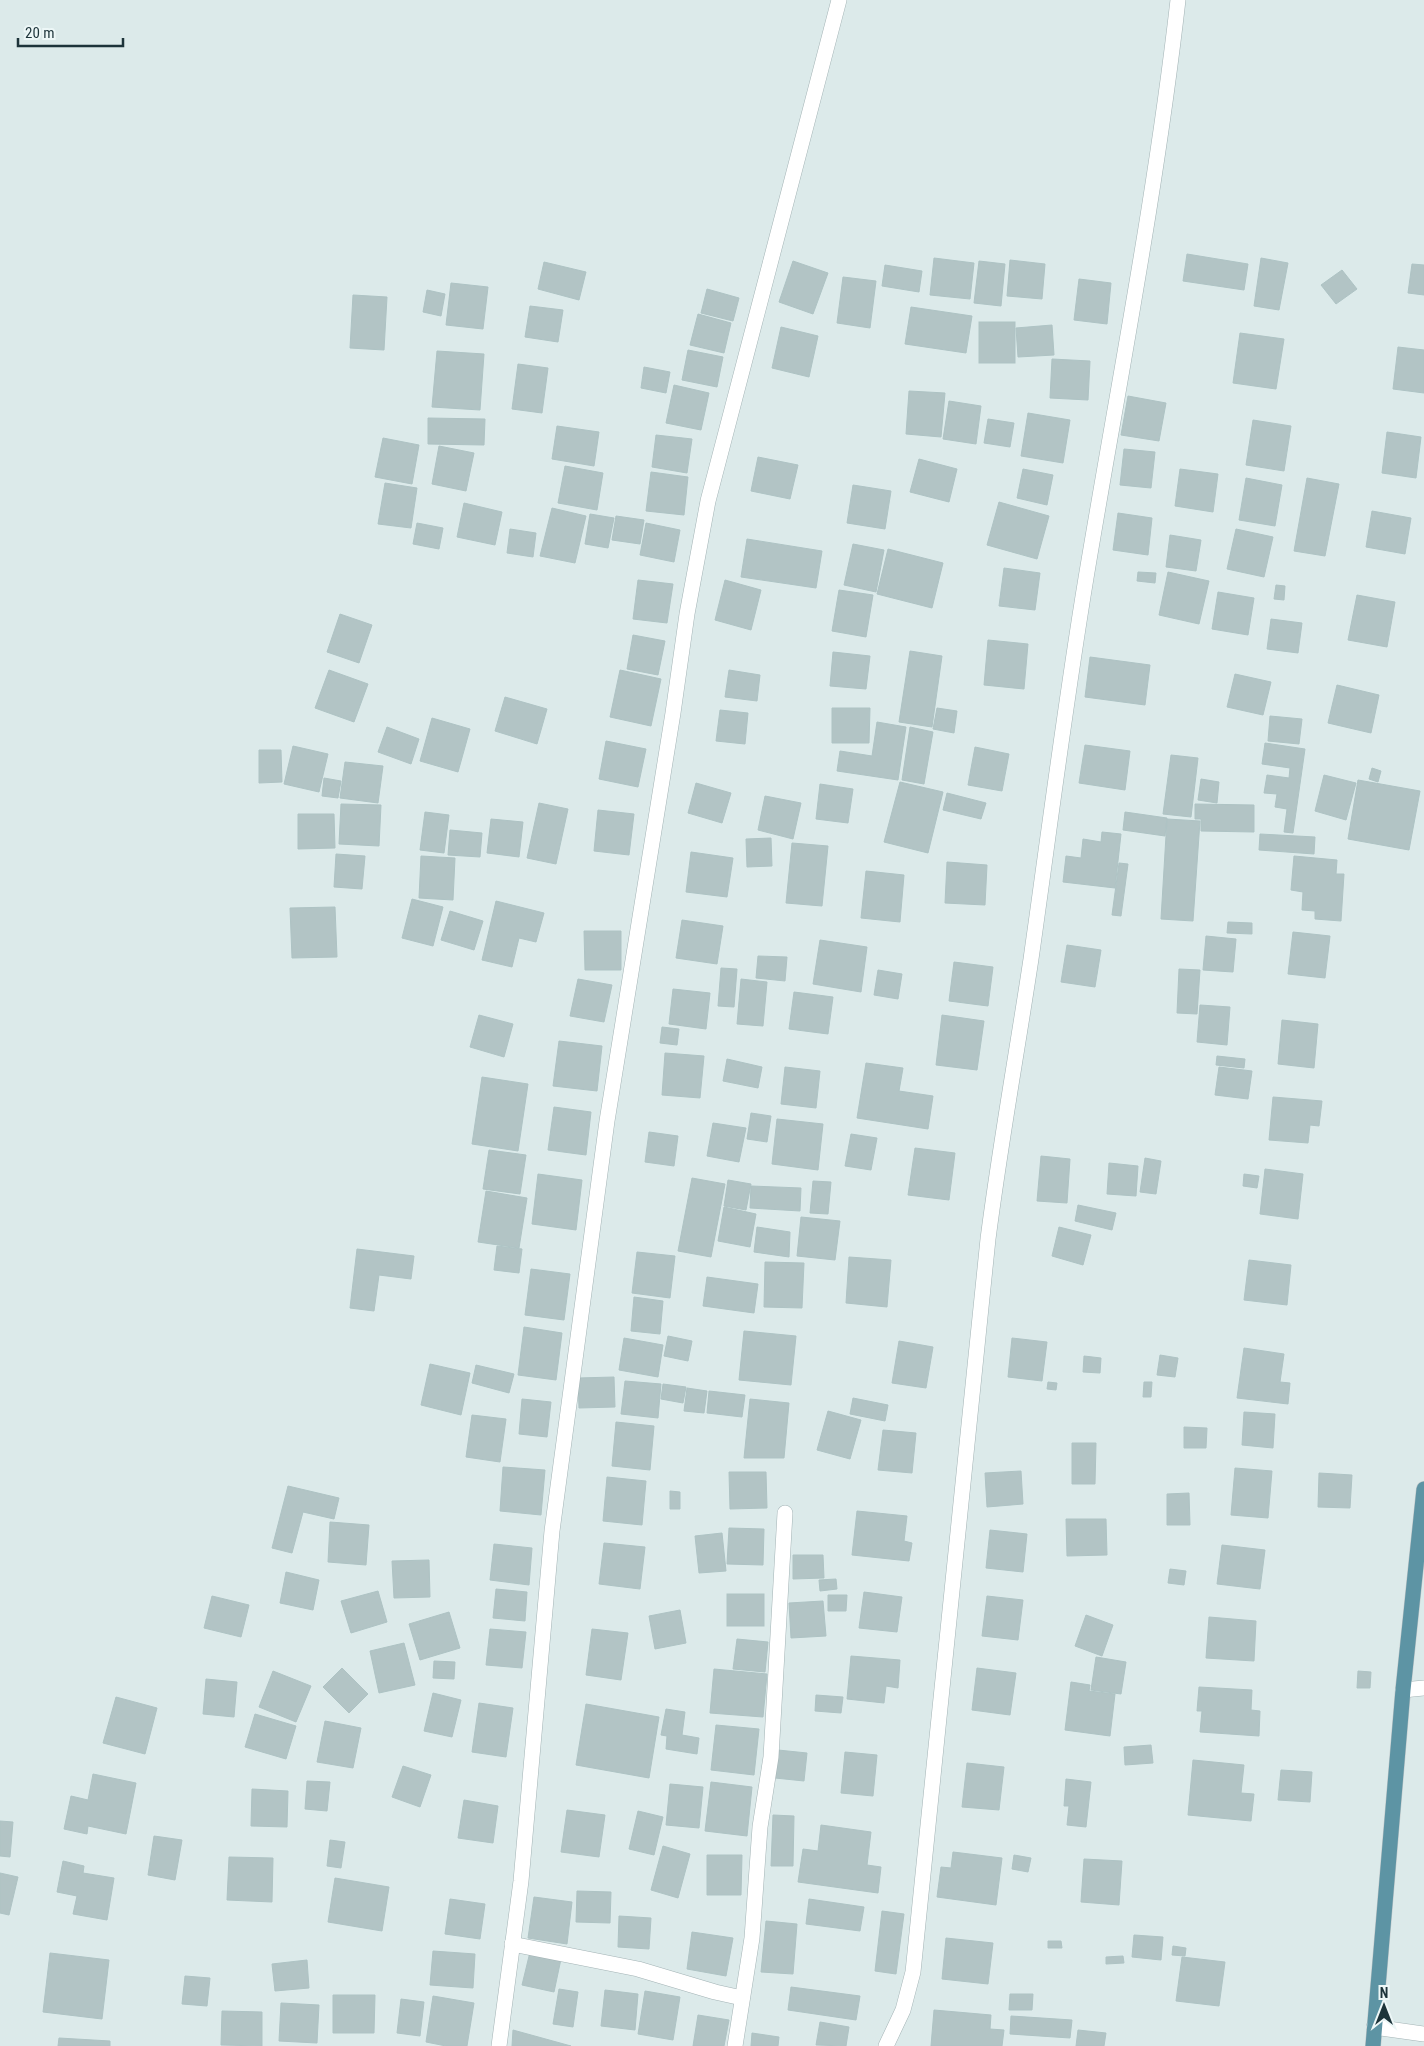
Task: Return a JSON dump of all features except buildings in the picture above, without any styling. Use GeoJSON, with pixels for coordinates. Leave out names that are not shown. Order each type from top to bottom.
{"type":"FeatureCollection","features":[{"type":"Feature","properties":{"kind":"main road"},"geometry":{"type":"LineString","coordinates":[[1373,2046],[1403,1690],[1424,1489]]}},
{"type":"Feature","properties":{"kind":"street"},"geometry":{"type":"LineString","coordinates":[[499,2046],[521,1881],[552,1531],[607,1121],[673,714],[687,614],[708,500],[839,0]]}},
{"type":"Feature","properties":{"kind":"street"},"geometry":{"type":"LineString","coordinates":[[886,2046],[903,2010],[913,1972],[988,1239],[999,1152],[1030,962],[1086,581],[1167,100],[1178,0]]}},
{"type":"Feature","properties":{"kind":"street"},"geometry":{"type":"LineString","coordinates":[[735,2046],[752,1938],[760,1827],[771,1757],[785,1513]]}},
{"type":"Feature","properties":{"kind":"street"},"geometry":{"type":"LineString","coordinates":[[1403,1690],[1424,1688]]}},
{"type":"Feature","properties":{"kind":"street"},"geometry":{"type":"LineString","coordinates":[[512,1944],[638,1969],[742,1998]]}},
{"type":"Feature","properties":{"kind":"street"},"geometry":{"type":"LineString","coordinates":[[1374,2027],[1424,2034]]}}]}
